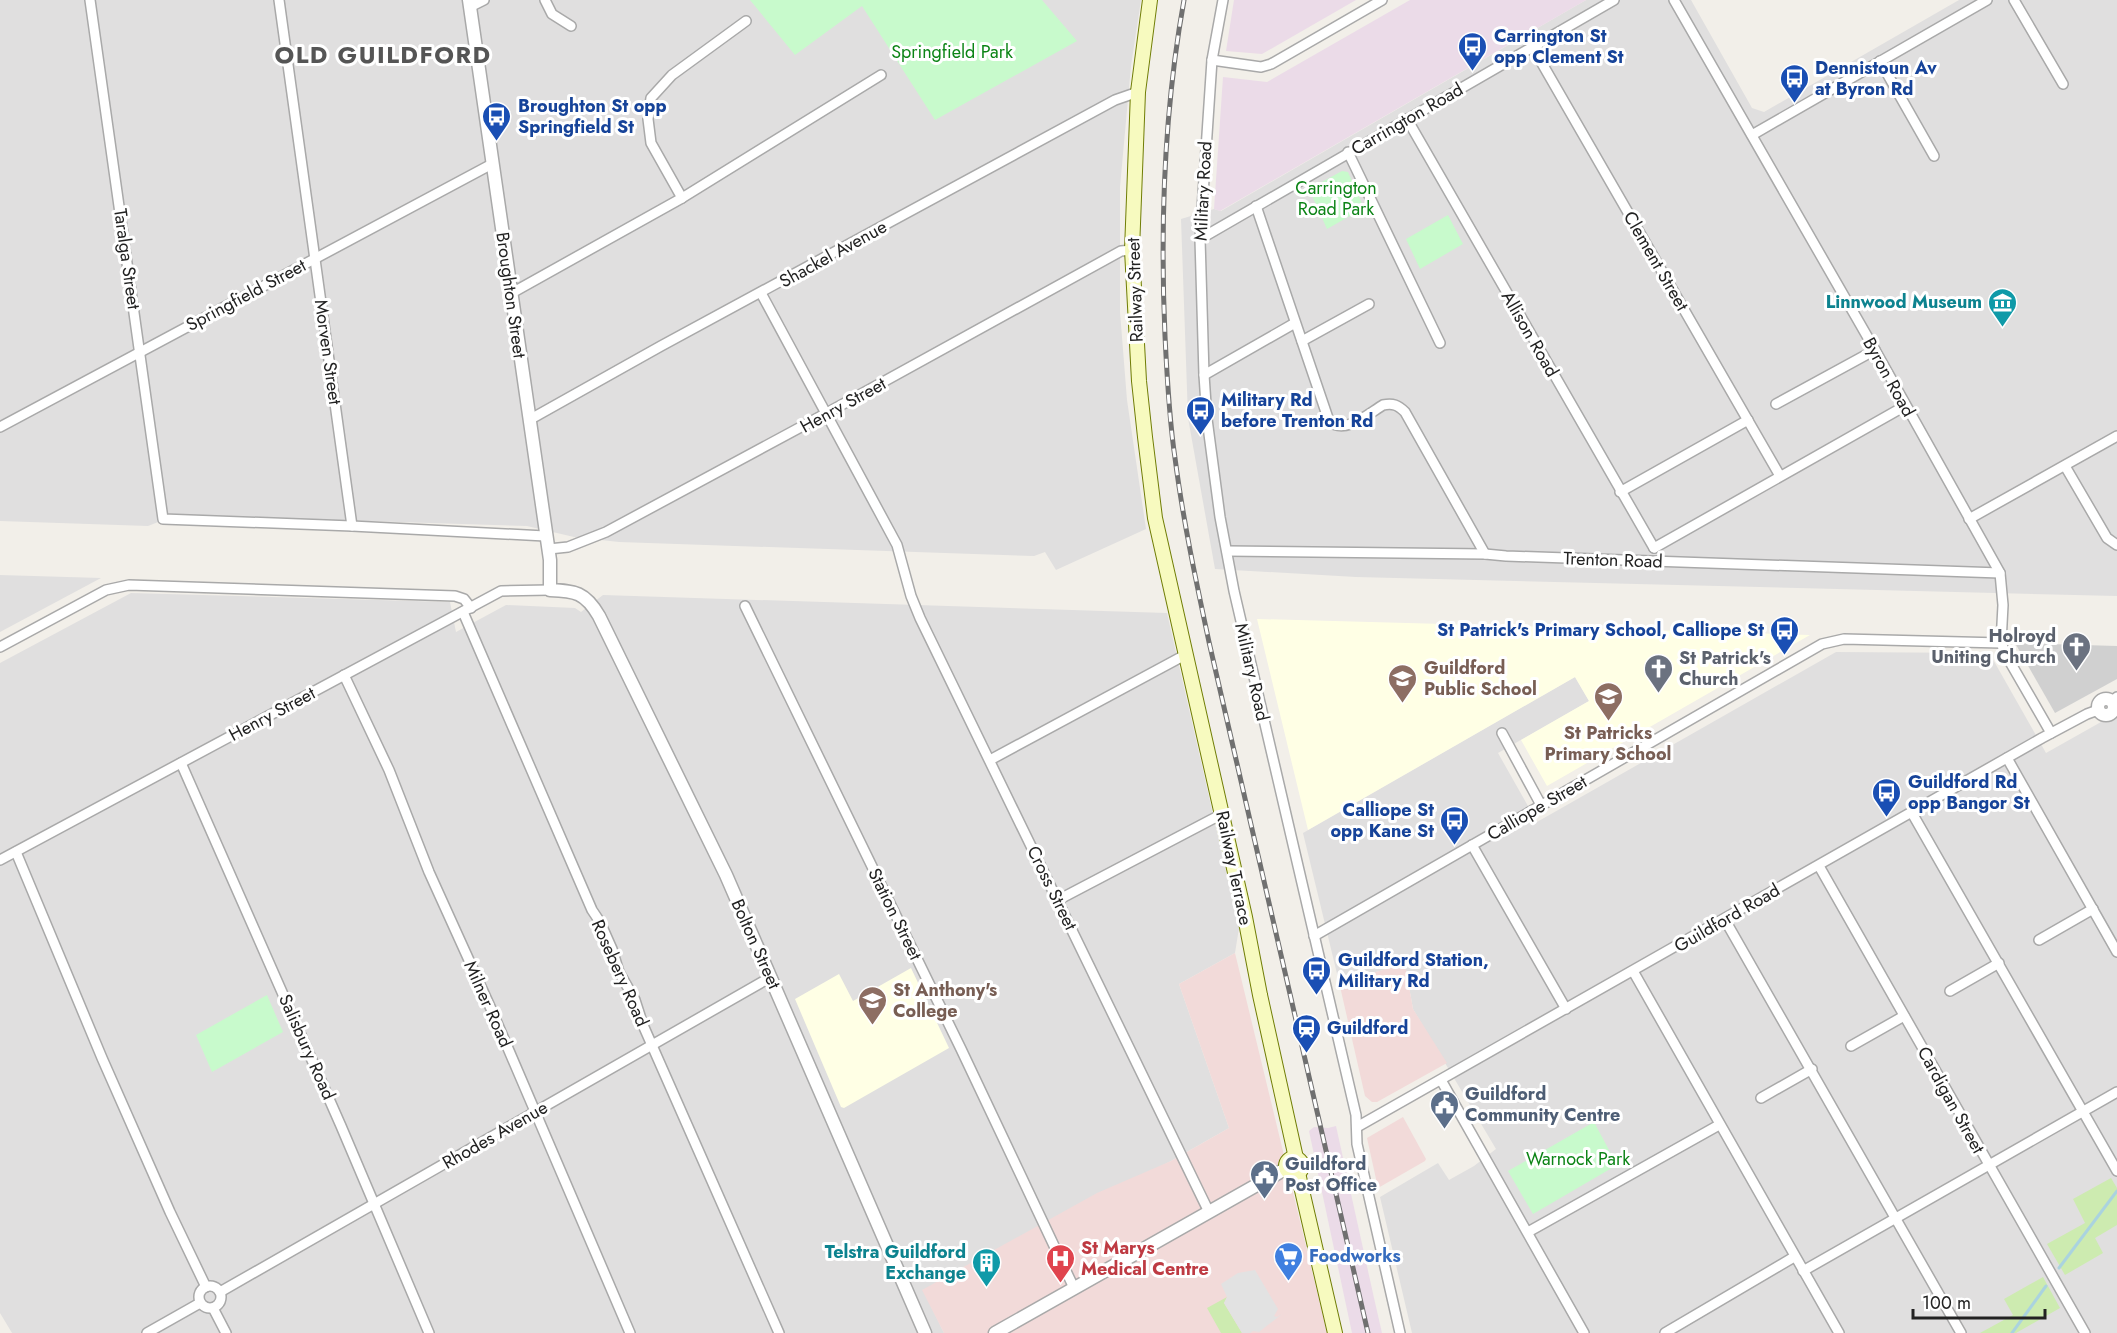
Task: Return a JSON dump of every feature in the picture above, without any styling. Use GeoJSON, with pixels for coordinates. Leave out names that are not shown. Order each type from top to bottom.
{"type":"FeatureCollection","features":[{"type":"Feature","properties":{"kind":"main road","name":"Railway Street"},"geometry":{"type":"LineString","coordinates":[[1150,0],[1138,92],[1132,250],[1140,392],[1155,518],[1169,579]]}},
{"type":"Feature","properties":{"kind":"main road","name":"Railway Terrace"},"geometry":{"type":"LineString","coordinates":[[1169,579],[1222,814],[1293,1166],[1335,1333]]}},
{"type":"Feature","properties":{"kind":"street","name":"Taralga Street"},"geometry":{"type":"LineString","coordinates":[[90,0],[164,519]]}},
{"type":"Feature","properties":{"kind":"street","name":"Morven Street"},"geometry":{"type":"LineString","coordinates":[[279,0],[352,526]]}},
{"type":"Feature","properties":{"kind":"street"},"geometry":{"type":"LineString","coordinates":[[469,4],[484,0]]}},
{"type":"Feature","properties":{"kind":"street"},"geometry":{"type":"LineString","coordinates":[[545,0],[552,14],[571,26]]}},
{"type":"Feature","properties":{"kind":"street","name":"Military Road"},"geometry":{"type":"LineString","coordinates":[[1223,0],[1212,60],[1200,239],[1204,375],[1218,506],[1242,625],[1356,1115],[1358,1144],[1400,1333]]}},
{"type":"Feature","properties":{"kind":"street"},"geometry":{"type":"LineString","coordinates":[[1212,60],[1261,67],[1271,64],[1382,0]]}},
{"type":"Feature","properties":{"kind":"street","name":"Carrington Road"},"geometry":{"type":"LineString","coordinates":[[1200,239],[1614,0]]}},
{"type":"Feature","properties":{"kind":"street","name":"Byron Road"},"geometry":{"type":"LineString","coordinates":[[1674,0],[2000,573],[2003,605],[2001,643],[2051,733]]}},
{"type":"Feature","properties":{"kind":"street"},"geometry":{"type":"LineString","coordinates":[[1752,135],[1987,0]]}},
{"type":"Feature","properties":{"kind":"street"},"geometry":{"type":"LineString","coordinates":[[2014,0],[2063,84]]}},
{"type":"Feature","properties":{"kind":"street","name":"Broughton Street"},"geometry":{"type":"LineString","coordinates":[[469,4],[548,554],[550,591]]}},
{"type":"Feature","properties":{"kind":"street"},"geometry":{"type":"LineString","coordinates":[[682,198],[651,143],[648,119],[651,98],[672,75],[746,21]]}},
{"type":"Feature","properties":{"kind":"street","name":"Clement Street"},"geometry":{"type":"LineString","coordinates":[[1532,46],[1780,476]]}},
{"type":"Feature","properties":{"kind":"street"},"geometry":{"type":"LineString","coordinates":[[1880,62],[1934,156]]}},
{"type":"Feature","properties":{"kind":"street"},"geometry":{"type":"LineString","coordinates":[[510,294],[682,198],[881,75]]}},
{"type":"Feature","properties":{"kind":"street","name":"Shackel Avenue"},"geometry":{"type":"LineString","coordinates":[[529,420],[1115,100],[1138,92]]}},
{"type":"Feature","properties":{"kind":"street","name":"Allison Road"},"geometry":{"type":"LineString","coordinates":[[1407,119],[1654,549]]}},
{"type":"Feature","properties":{"kind":"street"},"geometry":{"type":"LineString","coordinates":[[1348,152],[1440,343]]}},
{"type":"Feature","properties":{"kind":"street","name":"Springfield Street"},"geometry":{"type":"LineString","coordinates":[[0,427],[492,164]]}},
{"type":"Feature","properties":{"kind":"street"},"geometry":{"type":"LineString","coordinates":[[1256,206],[1327,416],[1332,424],[1340,427],[1352,424],[1383,405],[1400,407],[1405,412],[1485,554]]}},
{"type":"Feature","properties":{"kind":"street","name":"Henry Street"},"geometry":{"type":"LineString","coordinates":[[164,519],[352,526],[548,554],[606,532],[1121,251],[1132,250]]}},
{"type":"Feature","properties":{"kind":"street","name":"Cross Street"},"geometry":{"type":"LineString","coordinates":[[761,293],[897,545],[911,596],[920,618],[1209,1212]]}},
{"type":"Feature","properties":{"kind":"street"},"geometry":{"type":"LineString","coordinates":[[1302,341],[1369,304]]}},
{"type":"Feature","properties":{"kind":"street"},"geometry":{"type":"LineString","coordinates":[[1204,375],[1295,323]]}},
{"type":"Feature","properties":{"kind":"street"},"geometry":{"type":"LineString","coordinates":[[1776,404],[1875,350]]}},
{"type":"Feature","properties":{"kind":"street"},"geometry":{"type":"LineString","coordinates":[[1652,562],[1654,549],[1905,406]]}},
{"type":"Feature","properties":{"kind":"street"},"geometry":{"type":"LineString","coordinates":[[1620,492],[1748,420]]}},
{"type":"Feature","properties":{"kind":"street"},"geometry":{"type":"LineString","coordinates":[[1969,519],[2117,436]]}},
{"type":"Feature","properties":{"kind":"street"},"geometry":{"type":"LineString","coordinates":[[2065,466],[2107,538],[2117,545]]}},
{"type":"Feature","properties":{"kind":"street","name":"Trenton Road"},"geometry":{"type":"LineString","coordinates":[[1227,551],[1485,554],[1652,562],[2000,573]]}},
{"type":"Feature","properties":{"kind":"street"},"geometry":{"type":"LineString","coordinates":[[0,647],[106,590],[118,586],[455,596],[464,599],[467,610]]}},
{"type":"Feature","properties":{"kind":"street","name":"Henry Street"},"geometry":{"type":"LineString","coordinates":[[0,860],[501,591],[550,591]]}},
{"type":"Feature","properties":{"kind":"street","name":"Bolton Street"},"geometry":{"type":"LineString","coordinates":[[550,591],[570,591],[579,594],[590,602],[599,616],[726,875],[925,1333]]}},
{"type":"Feature","properties":{"kind":"street","name":"Station Street"},"geometry":{"type":"LineString","coordinates":[[745,606],[956,1038],[1074,1288]]}},
{"type":"Feature","properties":{"kind":"street","name":"Rosebery Road"},"geometry":{"type":"LineString","coordinates":[[467,610],[592,910],[612,949],[619,972],[635,1000],[643,1025],[779,1333]]}},
{"type":"Feature","properties":{"kind":"street","name":"Calliope Street"},"geometry":{"type":"LineString","coordinates":[[1314,936],[1822,644],[1844,639],[2001,643]]}},
{"type":"Feature","properties":{"kind":"street"},"geometry":{"type":"LineString","coordinates":[[990,760],[1185,655]]}},
{"type":"Feature","properties":{"kind":"street","name":"Milner Road"},"geometry":{"type":"LineString","coordinates":[[344,675],[389,770],[429,872],[630,1333]]}},
{"type":"Feature","properties":{"kind":"street"},"geometry":{"type":"LineString","coordinates":[[2114,699],[2114,708],[2104,712],[2117,726]]}},
{"type":"Feature","properties":{"kind":"street","name":"Guildford Road"},"geometry":{"type":"LineString","coordinates":[[1357,1127],[2051,733],[2104,712]]}},
{"type":"Feature","properties":{"kind":"street"},"geometry":{"type":"LineString","coordinates":[[1502,733],[1541,805]]}},
{"type":"Feature","properties":{"kind":"street"},"geometry":{"type":"LineString","coordinates":[[2007,758],[2117,952]]}},
{"type":"Feature","properties":{"kind":"street","name":"Salisbury Road"},"geometry":{"type":"LineString","coordinates":[[181,763],[318,1072],[429,1333]]}},
{"type":"Feature","properties":{"kind":"street"},"geometry":{"type":"LineString","coordinates":[[1912,813],[2117,1170]]}},
{"type":"Feature","properties":{"kind":"street"},"geometry":{"type":"LineString","coordinates":[[1058,900],[1222,814]]}},
{"type":"Feature","properties":{"kind":"street"},"geometry":{"type":"LineString","coordinates":[[1472,845],[1566,1009]]}},
{"type":"Feature","properties":{"kind":"street"},"geometry":{"type":"LineString","coordinates":[[16,852],[170,1212],[206,1287]]}},
{"type":"Feature","properties":{"kind":"street","name":"Cardigan Street"},"geometry":{"type":"LineString","coordinates":[[1819,866],[2085,1333]]}},
{"type":"Feature","properties":{"kind":"street"},"geometry":{"type":"LineString","coordinates":[[2039,940],[2093,909]]}},
{"type":"Feature","properties":{"kind":"street"},"geometry":{"type":"LineString","coordinates":[[1725,920],[1961,1333]]}},
{"type":"Feature","properties":{"kind":"street"},"geometry":{"type":"LineString","coordinates":[[1950,991],[1999,963]]}},
{"type":"Feature","properties":{"kind":"street"},"geometry":{"type":"LineString","coordinates":[[1633,971],[1839,1333]]}},
{"type":"Feature","properties":{"kind":"street","name":"Rhodes Avenue"},"geometry":{"type":"LineString","coordinates":[[220,1292],[771,977]]}},
{"type":"Feature","properties":{"kind":"street"},"geometry":{"type":"LineString","coordinates":[[1851,1046],[1904,1016]]}},
{"type":"Feature","properties":{"kind":"street"},"geometry":{"type":"LineString","coordinates":[[1761,1098],[1812,1069]]}},
{"type":"Feature","properties":{"kind":"street"},"geometry":{"type":"LineString","coordinates":[[1441,1080],[1584,1333]]}},
{"type":"Feature","properties":{"kind":"street"},"geometry":{"type":"LineString","coordinates":[[1803,1271],[2117,1092]]}},
{"type":"Feature","properties":{"kind":"street"},"geometry":{"type":"LineString","coordinates":[[1528,1232],[1719,1125]]}},
{"type":"Feature","properties":{"kind":"street"},"geometry":{"type":"LineString","coordinates":[[995,1333],[1011,1329],[1074,1288],[1293,1166]]}},
{"type":"Feature","properties":{"kind":"street"},"geometry":{"type":"LineString","coordinates":[[1665,1333],[1794,1257]]}},
{"type":"Feature","properties":{"kind":"street"},"geometry":{"type":"LineString","coordinates":[[212,1286],[220,1292],[221,1299],[213,1308],[206,1308],[200,1303],[200,1292],[206,1287],[212,1286]]}},
{"type":"Feature","properties":{"kind":"street"},"geometry":{"type":"LineString","coordinates":[[147,1333],[200,1303]]}},
{"type":"Feature","properties":{"kind":"street"},"geometry":{"type":"LineString","coordinates":[[213,1308],[226,1333]]}},
{"type":"Feature","properties":{"kind":"shaded area"},"geometry":{"type":"Polygon","coordinates":[[[0,0],[1141,0],[1131,66],[1120,187],[1120,312],[1127,400],[1146,529],[1056,570],[1045,552],[1034,556],[619,542],[574,537],[527,526],[176,515],[148,526],[0,521],[0,0]]]}},
{"type":"Feature","properties":{"kind":"shaded area"},"geometry":{"type":"Polygon","coordinates":[[[1234,0],[1356,0],[1262,54],[1226,51],[1234,0]]]}},
{"type":"Feature","properties":{"kind":"shaded area"},"geometry":{"type":"Polygon","coordinates":[[[1410,0],[1586,0],[1220,211],[1214,209],[1223,77],[1267,82],[1410,0]]]}},
{"type":"Feature","properties":{"kind":"shaded area"},"geometry":{"type":"Polygon","coordinates":[[[1586,0],[1691,0],[1752,108],[1764,112],[1959,0],[2117,0],[2117,596],[1356,577],[1215,569],[1188,418],[1181,219],[1214,209],[1221,211],[1586,0]]]}},
{"type":"Feature","properties":{"kind":"shaded area"},"geometry":{"type":"Polygon","coordinates":[[[0,575],[101,578],[0,632],[0,575]]]}},
{"type":"Feature","properties":{"kind":"shaded area"},"geometry":{"type":"Polygon","coordinates":[[[131,593],[450,602],[456,632],[506,605],[575,608],[581,612],[603,595],[1167,613],[1239,928],[1235,953],[1179,984],[1229,1128],[1171,1161],[923,1290],[944,1333],[12,1333],[0,1313],[0,663],[131,593]]]}},
{"type":"Feature","properties":{"kind":"shaded area","name":"Guildford Public School"},"geometry":{"type":"Polygon","coordinates":[[[1257,619],[1810,635],[1547,786],[1521,740],[1589,701],[1575,677],[1308,830],[1257,619]]]}},
{"type":"Feature","properties":{"kind":"shaded area"},"geometry":{"type":"Polygon","coordinates":[[[2015,643],[2117,646],[2117,679],[2055,713],[2015,643]]]}},
{"type":"Feature","properties":{"kind":"shaded area"},"geometry":{"type":"Polygon","coordinates":[[[1836,652],[1987,653],[1991,656],[2046,753],[2117,713],[2117,1333],[1412,1333],[1380,1197],[1438,1163],[1449,1180],[1474,1166],[1496,1149],[1413,1009],[1405,964],[1339,982],[1303,833],[1575,677],[1589,701],[1498,753],[1537,822],[1836,652]]]}},
{"type":"Feature","properties":{"kind":"shaded area"},"geometry":{"type":"Polygon","coordinates":[[[1235,953],[1327,1333],[944,1333],[922,1290],[1097,1193],[1171,1161],[1229,1128],[1179,984],[1235,953]]]}},
{"type":"Feature","properties":{"kind":"shaded area"},"geometry":{"type":"Polygon","coordinates":[[[1405,964],[1413,1009],[1447,1063],[1377,1102],[1372,1102],[1365,1096],[1339,982],[1405,964]]]}},
{"type":"Feature","properties":{"kind":"shaded area","name":"St Anthony's College"},"geometry":{"type":"Polygon","coordinates":[[[911,968],[949,1048],[844,1108],[841,1107],[795,999],[839,974],[853,1001],[911,968]]]}},
{"type":"Feature","properties":{"kind":"shaded area"},"geometry":{"type":"Polygon","coordinates":[[[1403,1117],[1426,1159],[1378,1188],[1367,1138],[1403,1117]]]}},
{"type":"Feature","properties":{"kind":"shaded area"},"geometry":{"type":"Polygon","coordinates":[[[1336,1126],[1382,1333],[1352,1333],[1309,1131],[1314,1127],[1336,1126]]]}},
{"type":"Feature","properties":{"kind":"shaded area"},"geometry":{"type":"Polygon","coordinates":[[[1255,1270],[1278,1309],[1274,1316],[1282,1314],[1259,1332],[1242,1333],[1224,1303],[1227,1297],[1221,1284],[1238,1273],[1255,1270]]]}},
{"type":"Feature","properties":{"kind":"green space","name":"Springfield Park"},"geometry":{"type":"Polygon","coordinates":[[[750,0],[1042,0],[1077,41],[935,120],[862,6],[795,55],[750,0]]]}},
{"type":"Feature","properties":{"kind":"green space","name":"Carrington Road Park"},"geometry":{"type":"Polygon","coordinates":[[[1342,171],[1348,172],[1364,208],[1327,229],[1309,189],[1342,171]]]}},
{"type":"Feature","properties":{"kind":"green space"},"geometry":{"type":"Polygon","coordinates":[[[1448,215],[1463,244],[1420,269],[1406,239],[1448,215]]]}},
{"type":"Feature","properties":{"kind":"green space"},"geometry":{"type":"Polygon","coordinates":[[[267,995],[283,1032],[212,1072],[196,1035],[267,995]]]}},
{"type":"Feature","properties":{"kind":"green space","name":"Warnock Park"},"geometry":{"type":"Polygon","coordinates":[[[1594,1122],[1617,1165],[1533,1214],[1508,1171],[1594,1122]]]}},
{"type":"Feature","properties":{"kind":"green space"},"geometry":{"type":"Polygon","coordinates":[[[2111,1178],[2117,1188],[2117,1225],[2095,1238],[2103,1253],[2065,1275],[2047,1244],[2085,1223],[2073,1199],[2111,1178]]]}},
{"type":"Feature","properties":{"kind":"green space"},"geometry":{"type":"Polygon","coordinates":[[[2043,1277],[2060,1308],[2016,1333],[1980,1333],[2013,1315],[2004,1299],[2043,1277]]]}},
{"type":"Feature","properties":{"kind":"green space"},"geometry":{"type":"Polygon","coordinates":[[[1227,1297],[1224,1303],[1242,1333],[1221,1333],[1207,1308],[1227,1297]]]}},
{"type":"Feature","properties":{"kind":"waterway"},"geometry":{"type":"LineString","coordinates":[[2059,1268],[2117,1191]]}},
{"type":"Feature","properties":{"kind":"waterway"},"geometry":{"type":"LineString","coordinates":[[2012,1333],[2046,1286]]}},
{"type":"Feature","properties":{"kind":"railway"},"geometry":{"type":"LineString","coordinates":[[1184,0],[1168,126],[1163,252],[1165,336],[1175,458],[1209,642],[1368,1333]]}},
{"type":"Feature","properties":{"kind":"place","name":"Carrington St opp Clement St"},"geometry":{"type":"Point","coordinates":[1473,72]}},
{"type":"Feature","properties":{"kind":"place","name":"Dennistoun Av at Byron Rd"},"geometry":{"type":"Point","coordinates":[1794,104]}},
{"type":"Feature","properties":{"kind":"place","name":"Broughton St opp Springfield St"},"geometry":{"type":"Point","coordinates":[497,142]}},
{"type":"Feature","properties":{"kind":"place","name":"Linnwood Museum"},"geometry":{"type":"Point","coordinates":[2003,328]}},
{"type":"Feature","properties":{"kind":"place","name":"Military Rd before Trenton Rd"},"geometry":{"type":"Point","coordinates":[1200,436]}},
{"type":"Feature","properties":{"kind":"place","name":"St Patrick's Primary School, Calliope St"},"geometry":{"type":"Point","coordinates":[1785,656]}},
{"type":"Feature","properties":{"kind":"place","name":"Holroyd Uniting Church"},"geometry":{"type":"Point","coordinates":[2077,672]}},
{"type":"Feature","properties":{"kind":"place","name":"St Patrick's Church"},"geometry":{"type":"Point","coordinates":[1658,694]}},
{"type":"Feature","properties":{"kind":"place","name":"Guildford Public School"},"geometry":{"type":"Point","coordinates":[1403,704]}},
{"type":"Feature","properties":{"kind":"place","name":"St Patricks Primary School"},"geometry":{"type":"Point","coordinates":[1608,722]}},
{"type":"Feature","properties":{"kind":"place","name":"Guildford Rd opp Bangor St"},"geometry":{"type":"Point","coordinates":[1887,818]}},
{"type":"Feature","properties":{"kind":"place","name":"Calliope St opp Kane St"},"geometry":{"type":"Point","coordinates":[1455,846]}},
{"type":"Feature","properties":{"kind":"place","name":"Guildford Station, Military Rd"},"geometry":{"type":"Point","coordinates":[1317,996]}},
{"type":"Feature","properties":{"kind":"place","name":"St Anthony's College"},"geometry":{"type":"Point","coordinates":[872,1026]}},
{"type":"Feature","properties":{"kind":"place","name":"Guildford"},"geometry":{"type":"Point","coordinates":[1306,1054]}},
{"type":"Feature","properties":{"kind":"place","name":"Guildford Community Centre"},"geometry":{"type":"Point","coordinates":[1444,1130]}},
{"type":"Feature","properties":{"kind":"place","name":"Guildford Post Office"},"geometry":{"type":"Point","coordinates":[1264,1200]}},
{"type":"Feature","properties":{"kind":"place","name":"Foodworks"},"geometry":{"type":"Point","coordinates":[1288,1282]}},
{"type":"Feature","properties":{"kind":"place","name":"St Marys Medical Centre"},"geometry":{"type":"Point","coordinates":[1060,1284]}},
{"type":"Feature","properties":{"kind":"place","name":"Telstra Guildford Exchange"},"geometry":{"type":"Point","coordinates":[987,1288]}},
{"type":"Feature","properties":{"kind":"district","name":"OLD GUILDFORD"},"geometry":{"type":"Point","coordinates":[383,55]}}]}
